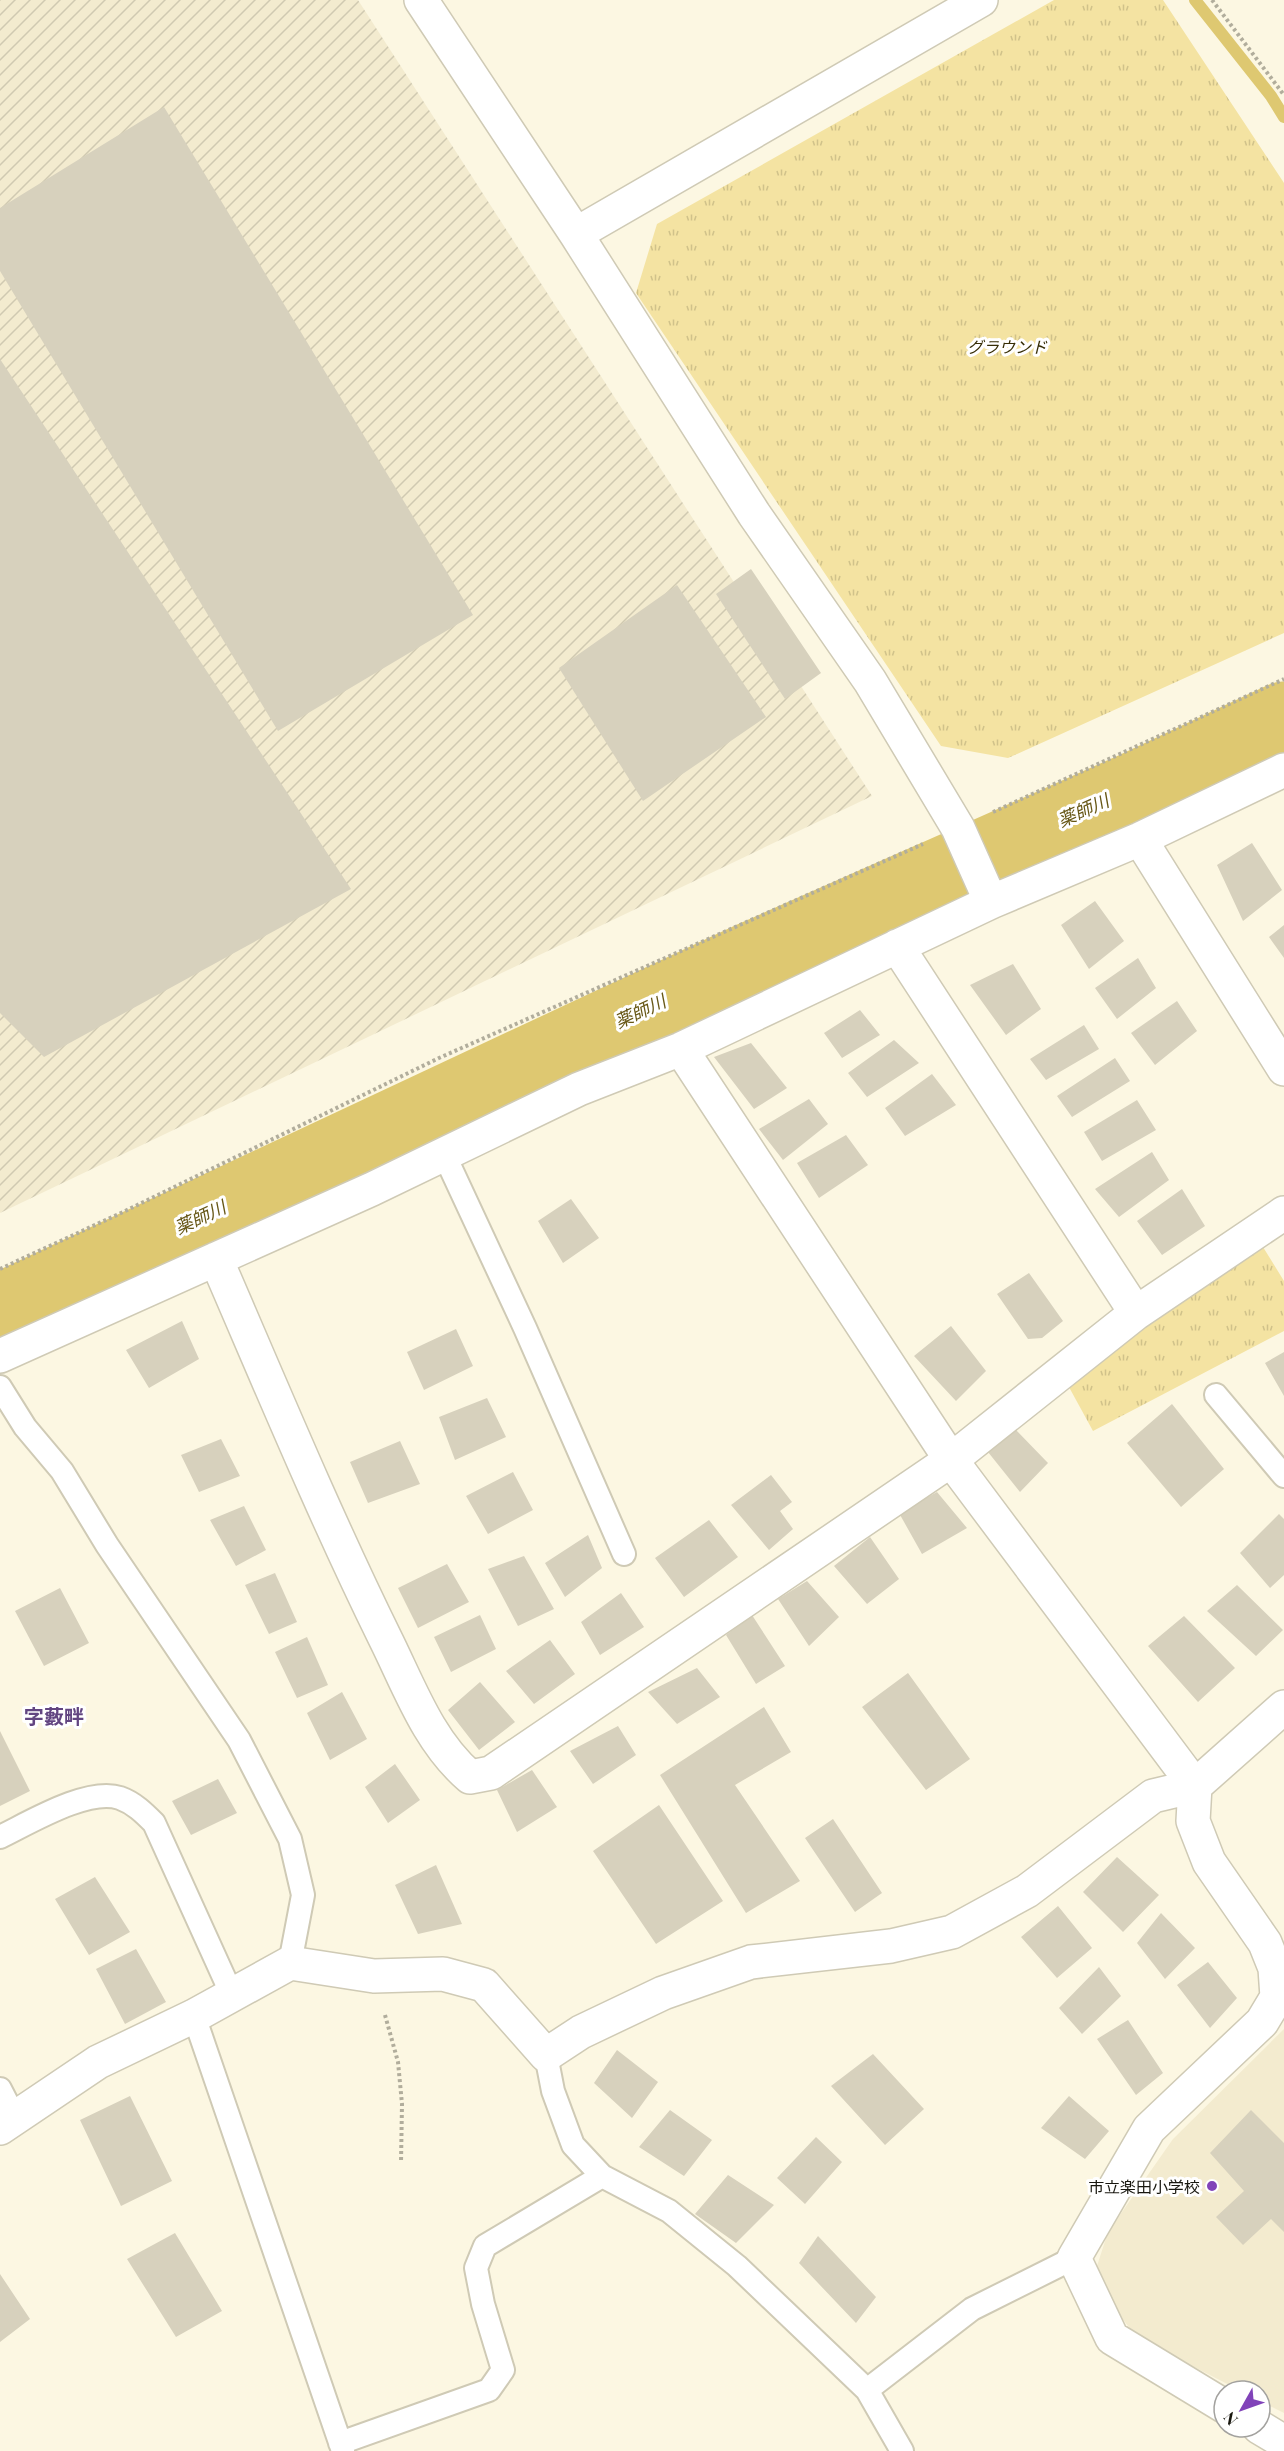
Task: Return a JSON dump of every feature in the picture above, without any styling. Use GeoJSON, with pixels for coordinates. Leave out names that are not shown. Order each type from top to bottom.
{"type":"FeatureCollection","features":[{"type":"Feature","properties":{"kind":"street"},"geometry":{"type":"LineString","coordinates":[[421,0],[576,234],[754,514],[870,681],[958,828],[987,893]]}},
{"type":"Feature","properties":{"kind":"street"},"geometry":{"type":"LineString","coordinates":[[576,234],[981,0]]}},
{"type":"Feature","properties":{"kind":"street"},"geometry":{"type":"LineString","coordinates":[[0,1356],[444,1154],[579,1089],[681,1049],[897,946],[987,893],[1140,839],[1284,770]]}},
{"type":"Feature","properties":{"kind":"street"},"geometry":{"type":"LineString","coordinates":[[1140,839],[1284,1069]]}},
{"type":"Feature","properties":{"kind":"street"},"geometry":{"type":"LineString","coordinates":[[897,946],[1136,1313]]}},
{"type":"Feature","properties":{"kind":"street"},"geometry":{"type":"LineString","coordinates":[[681,1049],[951,1460],[1195,1786],[1193,1821],[1209,1862],[1265,1943],[1275,1968],[1277,1997],[1262,2022],[1149,2129],[1074,2258],[1112,2338],[1212,2399]]}},
{"type":"Feature","properties":{"kind":"street"},"geometry":{"type":"LineString","coordinates":[[216,1259],[345,1556],[430,1729],[454,1763],[470,1777],[491,1773],[951,1460],[1136,1313],[1284,1213]]}},
{"type":"Feature","properties":{"kind":"street"},"geometry":{"type":"LineString","coordinates":[[8,2123],[98,2062],[194,2016],[290,1963],[374,1976],[443,1974],[484,1985],[546,2055],[581,2032],[663,1993],[751,1962],[891,1946],[952,1932],[1027,1891],[1153,1796],[1195,1786],[1284,1707]]}},
{"type":"Feature","properties":{"kind":"lane"},"geometry":{"type":"LineString","coordinates":[[444,1154],[530,1339],[624,1554]]}},
{"type":"Feature","properties":{"kind":"lane"},"geometry":{"type":"LineString","coordinates":[[0,1388],[26,1427],[62,1471],[107,1545],[239,1740],[290,1839],[303,1895],[290,1963]]}},
{"type":"Feature","properties":{"kind":"lane"},"geometry":{"type":"LineString","coordinates":[[1216,1395],[1284,1476]]}},
{"type":"Feature","properties":{"kind":"lane"},"geometry":{"type":"LineString","coordinates":[[0,1837],[72,1804],[97,1796],[119,1797],[138,1807],[154,1823],[232,1995]]}},
{"type":"Feature","properties":{"kind":"lane"},"geometry":{"type":"LineString","coordinates":[[194,2016],[341,2447],[489,2390],[503,2370],[483,2304],[476,2268],[485,2247],[602,2176]]}},
{"type":"Feature","properties":{"kind":"lane"},"geometry":{"type":"LineString","coordinates":[[546,2055],[553,2091],[573,2145],[602,2176],[669,2211],[737,2266],[867,2390],[902,2451]]}},
{"type":"Feature","properties":{"kind":"lane"},"geometry":{"type":"LineString","coordinates":[[0,2089],[8,2123]]}},
{"type":"Feature","properties":{"kind":"lane"},"geometry":{"type":"LineString","coordinates":[[867,2390],[972,2310],[1074,2258]]}},
{"type":"Feature","properties":{"kind":"path"},"geometry":{"type":"LineString","coordinates":[[1212,0],[1284,95]]}},
{"type":"Feature","properties":{"kind":"path"},"geometry":{"type":"LineString","coordinates":[[0,1269],[121,1214],[439,1058],[958,828],[1284,679]]}},
{"type":"Feature","properties":{"kind":"path"},"geometry":{"type":"LineString","coordinates":[[374,1976],[398,2062],[402,2104],[401,2163]]}},
{"type":"Feature","properties":{"kind":"shaded area"},"geometry":{"type":"Polygon","coordinates":[[[0,0],[358,0],[872,796],[0,1213],[0,0]]]}},
{"type":"Feature","properties":{"kind":"shaded area","name":"市立楽田小学校"},"geometry":{"type":"Polygon","coordinates":[[[1284,2029],[1284,2413],[1272,2407],[1272,2379],[1218,2379],[1165,2352],[1132,2331],[1109,2302],[1096,2269],[1108,2232],[1173,2139],[1284,2029]]]}},
{"type":"Feature","properties":{"kind":"green space","name":"グラウンド"},"geometry":{"type":"Polygon","coordinates":[[[1054,0],[1163,0],[1284,183],[1284,633],[1008,758],[941,746],[636,293],[657,224],[1054,0]]]}},
{"type":"Feature","properties":{"kind":"green space"},"geometry":{"type":"Polygon","coordinates":[[[1263,1247],[1284,1281],[1284,1331],[1093,1431],[1064,1378],[1263,1247]]]}},
{"type":"Feature","properties":{"kind":"building"},"geometry":{"type":"Polygon","coordinates":[[[164,107],[473,615],[278,731],[0,271],[0,208],[164,107]]]}},
{"type":"Feature","properties":{"kind":"building"},"geometry":{"type":"Polygon","coordinates":[[[0,359],[351,889],[44,1057],[0,1013],[0,359]]]}},
{"type":"Feature","properties":{"kind":"building"},"geometry":{"type":"Polygon","coordinates":[[[751,569],[821,673],[785,699],[716,594],[751,569]]]}},
{"type":"Feature","properties":{"kind":"building"},"geometry":{"type":"Polygon","coordinates":[[[677,585],[766,717],[643,801],[559,668],[677,585]]]}},
{"type":"Feature","properties":{"kind":"building"},"geometry":{"type":"Polygon","coordinates":[[[1252,843],[1282,890],[1243,921],[1217,865],[1252,843]]]}},
{"type":"Feature","properties":{"kind":"building"},"geometry":{"type":"Polygon","coordinates":[[[1095,901],[1124,941],[1089,969],[1061,925],[1095,901]]]}},
{"type":"Feature","properties":{"kind":"building"},"geometry":{"type":"Polygon","coordinates":[[[1284,925],[1284,958],[1269,937],[1284,925]]]}},
{"type":"Feature","properties":{"kind":"building"},"geometry":{"type":"Polygon","coordinates":[[[1138,958],[1156,988],[1117,1019],[1095,988],[1138,958]]]}},
{"type":"Feature","properties":{"kind":"building"},"geometry":{"type":"Polygon","coordinates":[[[1013,964],[1041,1009],[1006,1035],[970,985],[1013,964]]]}},
{"type":"Feature","properties":{"kind":"building"},"geometry":{"type":"Polygon","coordinates":[[[1177,1001],[1197,1031],[1155,1065],[1131,1033],[1177,1001]]]}},
{"type":"Feature","properties":{"kind":"building"},"geometry":{"type":"Polygon","coordinates":[[[860,1010],[880,1035],[842,1058],[824,1033],[860,1010]]]}},
{"type":"Feature","properties":{"kind":"building"},"geometry":{"type":"Polygon","coordinates":[[[1084,1025],[1099,1049],[1046,1080],[1030,1059],[1084,1025]]]}},
{"type":"Feature","properties":{"kind":"building"},"geometry":{"type":"Polygon","coordinates":[[[894,1040],[919,1063],[867,1097],[848,1073],[894,1040]]]}},
{"type":"Feature","properties":{"kind":"building"},"geometry":{"type":"Polygon","coordinates":[[[751,1043],[787,1088],[754,1109],[714,1057],[751,1043]]]}},
{"type":"Feature","properties":{"kind":"building"},"geometry":{"type":"Polygon","coordinates":[[[1115,1058],[1130,1081],[1072,1117],[1057,1096],[1115,1058]]]}},
{"type":"Feature","properties":{"kind":"building"},"geometry":{"type":"Polygon","coordinates":[[[932,1074],[956,1105],[905,1136],[885,1108],[932,1074]]]}},
{"type":"Feature","properties":{"kind":"building"},"geometry":{"type":"Polygon","coordinates":[[[809,1099],[828,1124],[783,1160],[759,1129],[809,1099]]]}},
{"type":"Feature","properties":{"kind":"building"},"geometry":{"type":"Polygon","coordinates":[[[1137,1100],[1156,1130],[1102,1161],[1084,1132],[1137,1100]]]}},
{"type":"Feature","properties":{"kind":"building"},"geometry":{"type":"Polygon","coordinates":[[[846,1135],[868,1165],[819,1198],[797,1163],[846,1135]]]}},
{"type":"Feature","properties":{"kind":"building"},"geometry":{"type":"Polygon","coordinates":[[[1152,1152],[1169,1180],[1119,1217],[1095,1189],[1152,1152]]]}},
{"type":"Feature","properties":{"kind":"building"},"geometry":{"type":"Polygon","coordinates":[[[1182,1189],[1205,1226],[1162,1255],[1137,1221],[1182,1189]]]}},
{"type":"Feature","properties":{"kind":"building"},"geometry":{"type":"Polygon","coordinates":[[[571,1199],[599,1238],[563,1263],[538,1221],[571,1199]]]}},
{"type":"Feature","properties":{"kind":"building"},"geometry":{"type":"Polygon","coordinates":[[[1029,1273],[1063,1321],[1042,1338],[1028,1339],[997,1294],[1029,1273]]]}},
{"type":"Feature","properties":{"kind":"building"},"geometry":{"type":"Polygon","coordinates":[[[182,1321],[199,1359],[149,1388],[126,1350],[182,1321]]]}},
{"type":"Feature","properties":{"kind":"building"},"geometry":{"type":"Polygon","coordinates":[[[951,1326],[986,1371],[956,1401],[914,1356],[951,1326]]]}},
{"type":"Feature","properties":{"kind":"building"},"geometry":{"type":"Polygon","coordinates":[[[456,1329],[473,1366],[424,1390],[407,1352],[456,1329]]]}},
{"type":"Feature","properties":{"kind":"building"},"geometry":{"type":"Polygon","coordinates":[[[1284,1352],[1284,1396],[1265,1363],[1284,1352]]]}},
{"type":"Feature","properties":{"kind":"building"},"geometry":{"type":"Polygon","coordinates":[[[487,1398],[506,1437],[455,1460],[439,1417],[487,1398]]]}},
{"type":"Feature","properties":{"kind":"building"},"geometry":{"type":"Polygon","coordinates":[[[1172,1404],[1224,1469],[1181,1507],[1127,1443],[1172,1404]]]}},
{"type":"Feature","properties":{"kind":"building"},"geometry":{"type":"Polygon","coordinates":[[[1014,1428],[1048,1463],[1020,1492],[988,1452],[1014,1428]]]}},
{"type":"Feature","properties":{"kind":"building"},"geometry":{"type":"Polygon","coordinates":[[[221,1439],[240,1476],[199,1492],[181,1455],[221,1439]]]}},
{"type":"Feature","properties":{"kind":"building"},"geometry":{"type":"Polygon","coordinates":[[[400,1441],[420,1484],[368,1503],[350,1462],[400,1441]]]}},
{"type":"Feature","properties":{"kind":"building"},"geometry":{"type":"Polygon","coordinates":[[[513,1472],[533,1510],[488,1534],[466,1496],[513,1472]]]}},
{"type":"Feature","properties":{"kind":"building"},"geometry":{"type":"Polygon","coordinates":[[[771,1475],[792,1502],[780,1511],[793,1529],[769,1550],[731,1505],[771,1475]]]}},
{"type":"Feature","properties":{"kind":"building"},"geometry":{"type":"Polygon","coordinates":[[[937,1492],[967,1528],[922,1554],[899,1513],[937,1492]]]}},
{"type":"Feature","properties":{"kind":"building"},"geometry":{"type":"Polygon","coordinates":[[[244,1506],[266,1550],[236,1566],[210,1520],[244,1506]]]}},
{"type":"Feature","properties":{"kind":"building"},"geometry":{"type":"Polygon","coordinates":[[[1279,1514],[1284,1519],[1284,1575],[1270,1588],[1240,1553],[1279,1514]]]}},
{"type":"Feature","properties":{"kind":"building"},"geometry":{"type":"Polygon","coordinates":[[[709,1520],[738,1557],[684,1597],[655,1558],[709,1520]]]}},
{"type":"Feature","properties":{"kind":"building"},"geometry":{"type":"Polygon","coordinates":[[[588,1535],[602,1568],[565,1597],[545,1563],[588,1535]]]}},
{"type":"Feature","properties":{"kind":"building"},"geometry":{"type":"Polygon","coordinates":[[[870,1537],[899,1579],[867,1604],[834,1566],[870,1537]]]}},
{"type":"Feature","properties":{"kind":"building"},"geometry":{"type":"Polygon","coordinates":[[[524,1556],[554,1609],[518,1626],[488,1569],[524,1556]]]}},
{"type":"Feature","properties":{"kind":"building"},"geometry":{"type":"Polygon","coordinates":[[[447,1564],[469,1602],[418,1628],[398,1588],[447,1564]]]}},
{"type":"Feature","properties":{"kind":"building"},"geometry":{"type":"Polygon","coordinates":[[[275,1573],[297,1622],[269,1634],[245,1585],[275,1573]]]}},
{"type":"Feature","properties":{"kind":"building"},"geometry":{"type":"Polygon","coordinates":[[[807,1581],[839,1617],[809,1646],[778,1599],[807,1581]]]}},
{"type":"Feature","properties":{"kind":"building"},"geometry":{"type":"Polygon","coordinates":[[[1237,1585],[1283,1630],[1256,1656],[1207,1611],[1237,1585]]]}},
{"type":"Feature","properties":{"kind":"building"},"geometry":{"type":"Polygon","coordinates":[[[60,1588],[89,1643],[44,1666],[15,1611],[60,1588]]]}},
{"type":"Feature","properties":{"kind":"building"},"geometry":{"type":"Polygon","coordinates":[[[621,1593],[644,1627],[600,1655],[581,1622],[621,1593]]]}},
{"type":"Feature","properties":{"kind":"building"},"geometry":{"type":"Polygon","coordinates":[[[480,1615],[496,1649],[451,1672],[434,1637],[480,1615]]]}},
{"type":"Feature","properties":{"kind":"building"},"geometry":{"type":"Polygon","coordinates":[[[752,1615],[785,1666],[756,1684],[726,1635],[752,1615]]]}},
{"type":"Feature","properties":{"kind":"building"},"geometry":{"type":"Polygon","coordinates":[[[1184,1616],[1235,1668],[1198,1702],[1148,1646],[1184,1616]]]}},
{"type":"Feature","properties":{"kind":"building"},"geometry":{"type":"Polygon","coordinates":[[[307,1637],[328,1685],[297,1698],[275,1652],[307,1637]]]}},
{"type":"Feature","properties":{"kind":"building"},"geometry":{"type":"Polygon","coordinates":[[[550,1640],[575,1674],[534,1704],[506,1671],[550,1640]]]}},
{"type":"Feature","properties":{"kind":"building"},"geometry":{"type":"Polygon","coordinates":[[[697,1668],[720,1697],[677,1724],[648,1692],[697,1668]]]}},
{"type":"Feature","properties":{"kind":"building"},"geometry":{"type":"Polygon","coordinates":[[[908,1673],[970,1759],[926,1790],[862,1707],[908,1673]]]}},
{"type":"Feature","properties":{"kind":"building"},"geometry":{"type":"Polygon","coordinates":[[[480,1682],[515,1722],[479,1750],[448,1710],[480,1682]]]}},
{"type":"Feature","properties":{"kind":"building"},"geometry":{"type":"Polygon","coordinates":[[[342,1692],[367,1739],[330,1760],[307,1713],[342,1692]]]}},
{"type":"Feature","properties":{"kind":"building"},"geometry":{"type":"Polygon","coordinates":[[[764,1707],[791,1752],[735,1785],[800,1881],[746,1913],[660,1775],[764,1707]]]}},
{"type":"Feature","properties":{"kind":"building"},"geometry":{"type":"Polygon","coordinates":[[[618,1726],[636,1755],[593,1784],[570,1751],[618,1726]]]}},
{"type":"Feature","properties":{"kind":"building"},"geometry":{"type":"Polygon","coordinates":[[[0,1731],[30,1791],[0,1806],[0,1731]]]}},
{"type":"Feature","properties":{"kind":"building"},"geometry":{"type":"Polygon","coordinates":[[[395,1764],[420,1800],[388,1823],[365,1787],[395,1764]]]}},
{"type":"Feature","properties":{"kind":"building"},"geometry":{"type":"Polygon","coordinates":[[[532,1770],[557,1807],[517,1832],[497,1790],[532,1770]]]}},
{"type":"Feature","properties":{"kind":"building"},"geometry":{"type":"Polygon","coordinates":[[[218,1779],[237,1813],[191,1835],[172,1801],[218,1779]]]}},
{"type":"Feature","properties":{"kind":"building"},"geometry":{"type":"Polygon","coordinates":[[[659,1805],[723,1901],[656,1944],[593,1851],[659,1805]]]}},
{"type":"Feature","properties":{"kind":"building"},"geometry":{"type":"Polygon","coordinates":[[[833,1819],[882,1893],[855,1912],[805,1838],[833,1819]]]}},
{"type":"Feature","properties":{"kind":"building"},"geometry":{"type":"Polygon","coordinates":[[[1117,1857],[1159,1895],[1123,1932],[1083,1892],[1117,1857]]]}},
{"type":"Feature","properties":{"kind":"building"},"geometry":{"type":"Polygon","coordinates":[[[436,1865],[462,1924],[418,1934],[395,1885],[436,1865]]]}},
{"type":"Feature","properties":{"kind":"building"},"geometry":{"type":"Polygon","coordinates":[[[95,1877],[130,1932],[89,1955],[55,1899],[95,1877]]]}},
{"type":"Feature","properties":{"kind":"building"},"geometry":{"type":"Polygon","coordinates":[[[1058,1906],[1092,1948],[1057,1978],[1021,1937],[1058,1906]]]}},
{"type":"Feature","properties":{"kind":"building"},"geometry":{"type":"Polygon","coordinates":[[[1161,1913],[1195,1948],[1165,1979],[1137,1943],[1161,1913]]]}},
{"type":"Feature","properties":{"kind":"building"},"geometry":{"type":"Polygon","coordinates":[[[136,1949],[166,2002],[125,2024],[96,1969],[136,1949]]]}},
{"type":"Feature","properties":{"kind":"building"},"geometry":{"type":"Polygon","coordinates":[[[1208,1962],[1237,1998],[1210,2028],[1177,1985],[1208,1962]]]}},
{"type":"Feature","properties":{"kind":"building"},"geometry":{"type":"Polygon","coordinates":[[[1099,1967],[1121,1996],[1082,2034],[1059,2008],[1099,1967]]]}},
{"type":"Feature","properties":{"kind":"building"},"geometry":{"type":"Polygon","coordinates":[[[1128,2020],[1163,2073],[1136,2095],[1097,2039],[1128,2020]]]}},
{"type":"Feature","properties":{"kind":"building"},"geometry":{"type":"Polygon","coordinates":[[[617,2050],[658,2082],[632,2118],[594,2083],[617,2050]]]}},
{"type":"Feature","properties":{"kind":"building"},"geometry":{"type":"Polygon","coordinates":[[[873,2054],[924,2109],[885,2145],[831,2086],[873,2054]]]}},
{"type":"Feature","properties":{"kind":"building"},"geometry":{"type":"Polygon","coordinates":[[[130,2096],[172,2181],[121,2206],[80,2120],[130,2096]]]}},
{"type":"Feature","properties":{"kind":"building"},"geometry":{"type":"Polygon","coordinates":[[[1069,2096],[1109,2131],[1085,2159],[1041,2128],[1069,2096]]]}},
{"type":"Feature","properties":{"kind":"building"},"geometry":{"type":"Polygon","coordinates":[[[670,2110],[712,2140],[684,2176],[639,2147],[670,2110]]]}},
{"type":"Feature","properties":{"kind":"building"},"geometry":{"type":"Polygon","coordinates":[[[1251,2110],[1284,2143],[1284,2232],[1271,2219],[1243,2245],[1216,2217],[1244,2191],[1210,2153],[1251,2110]]]}},
{"type":"Feature","properties":{"kind":"building"},"geometry":{"type":"Polygon","coordinates":[[[816,2137],[842,2162],[805,2204],[777,2178],[816,2137]]]}},
{"type":"Feature","properties":{"kind":"building"},"geometry":{"type":"Polygon","coordinates":[[[728,2175],[774,2205],[736,2243],[695,2214],[728,2175]]]}},
{"type":"Feature","properties":{"kind":"building"},"geometry":{"type":"Polygon","coordinates":[[[175,2233],[222,2311],[176,2337],[127,2259],[175,2233]]]}},
{"type":"Feature","properties":{"kind":"building"},"geometry":{"type":"Polygon","coordinates":[[[818,2236],[876,2297],[856,2323],[799,2263],[818,2236]]]}},
{"type":"Feature","properties":{"kind":"building"},"geometry":{"type":"Polygon","coordinates":[[[0,2274],[30,2319],[0,2342],[0,2274]]]}},
{"type":"Feature","properties":{"kind":"waterway"},"geometry":{"type":"LineString","coordinates":[[1195,0],[1271,96],[1284,117]]}},
{"type":"Feature","properties":{"kind":"waterway","name":"薬師川"},"geometry":{"type":"LineString","coordinates":[[0,1311],[752,959],[1133,790],[1284,719]]}},
{"type":"Feature","properties":{"kind":"place","name":"市立楽田小学校"},"geometry":{"type":"Point","coordinates":[1212,2186]}},
{"type":"Feature","properties":{"kind":"district","name":"字藪畔"},"geometry":{"type":"Point","coordinates":[54,1715]}}]}
